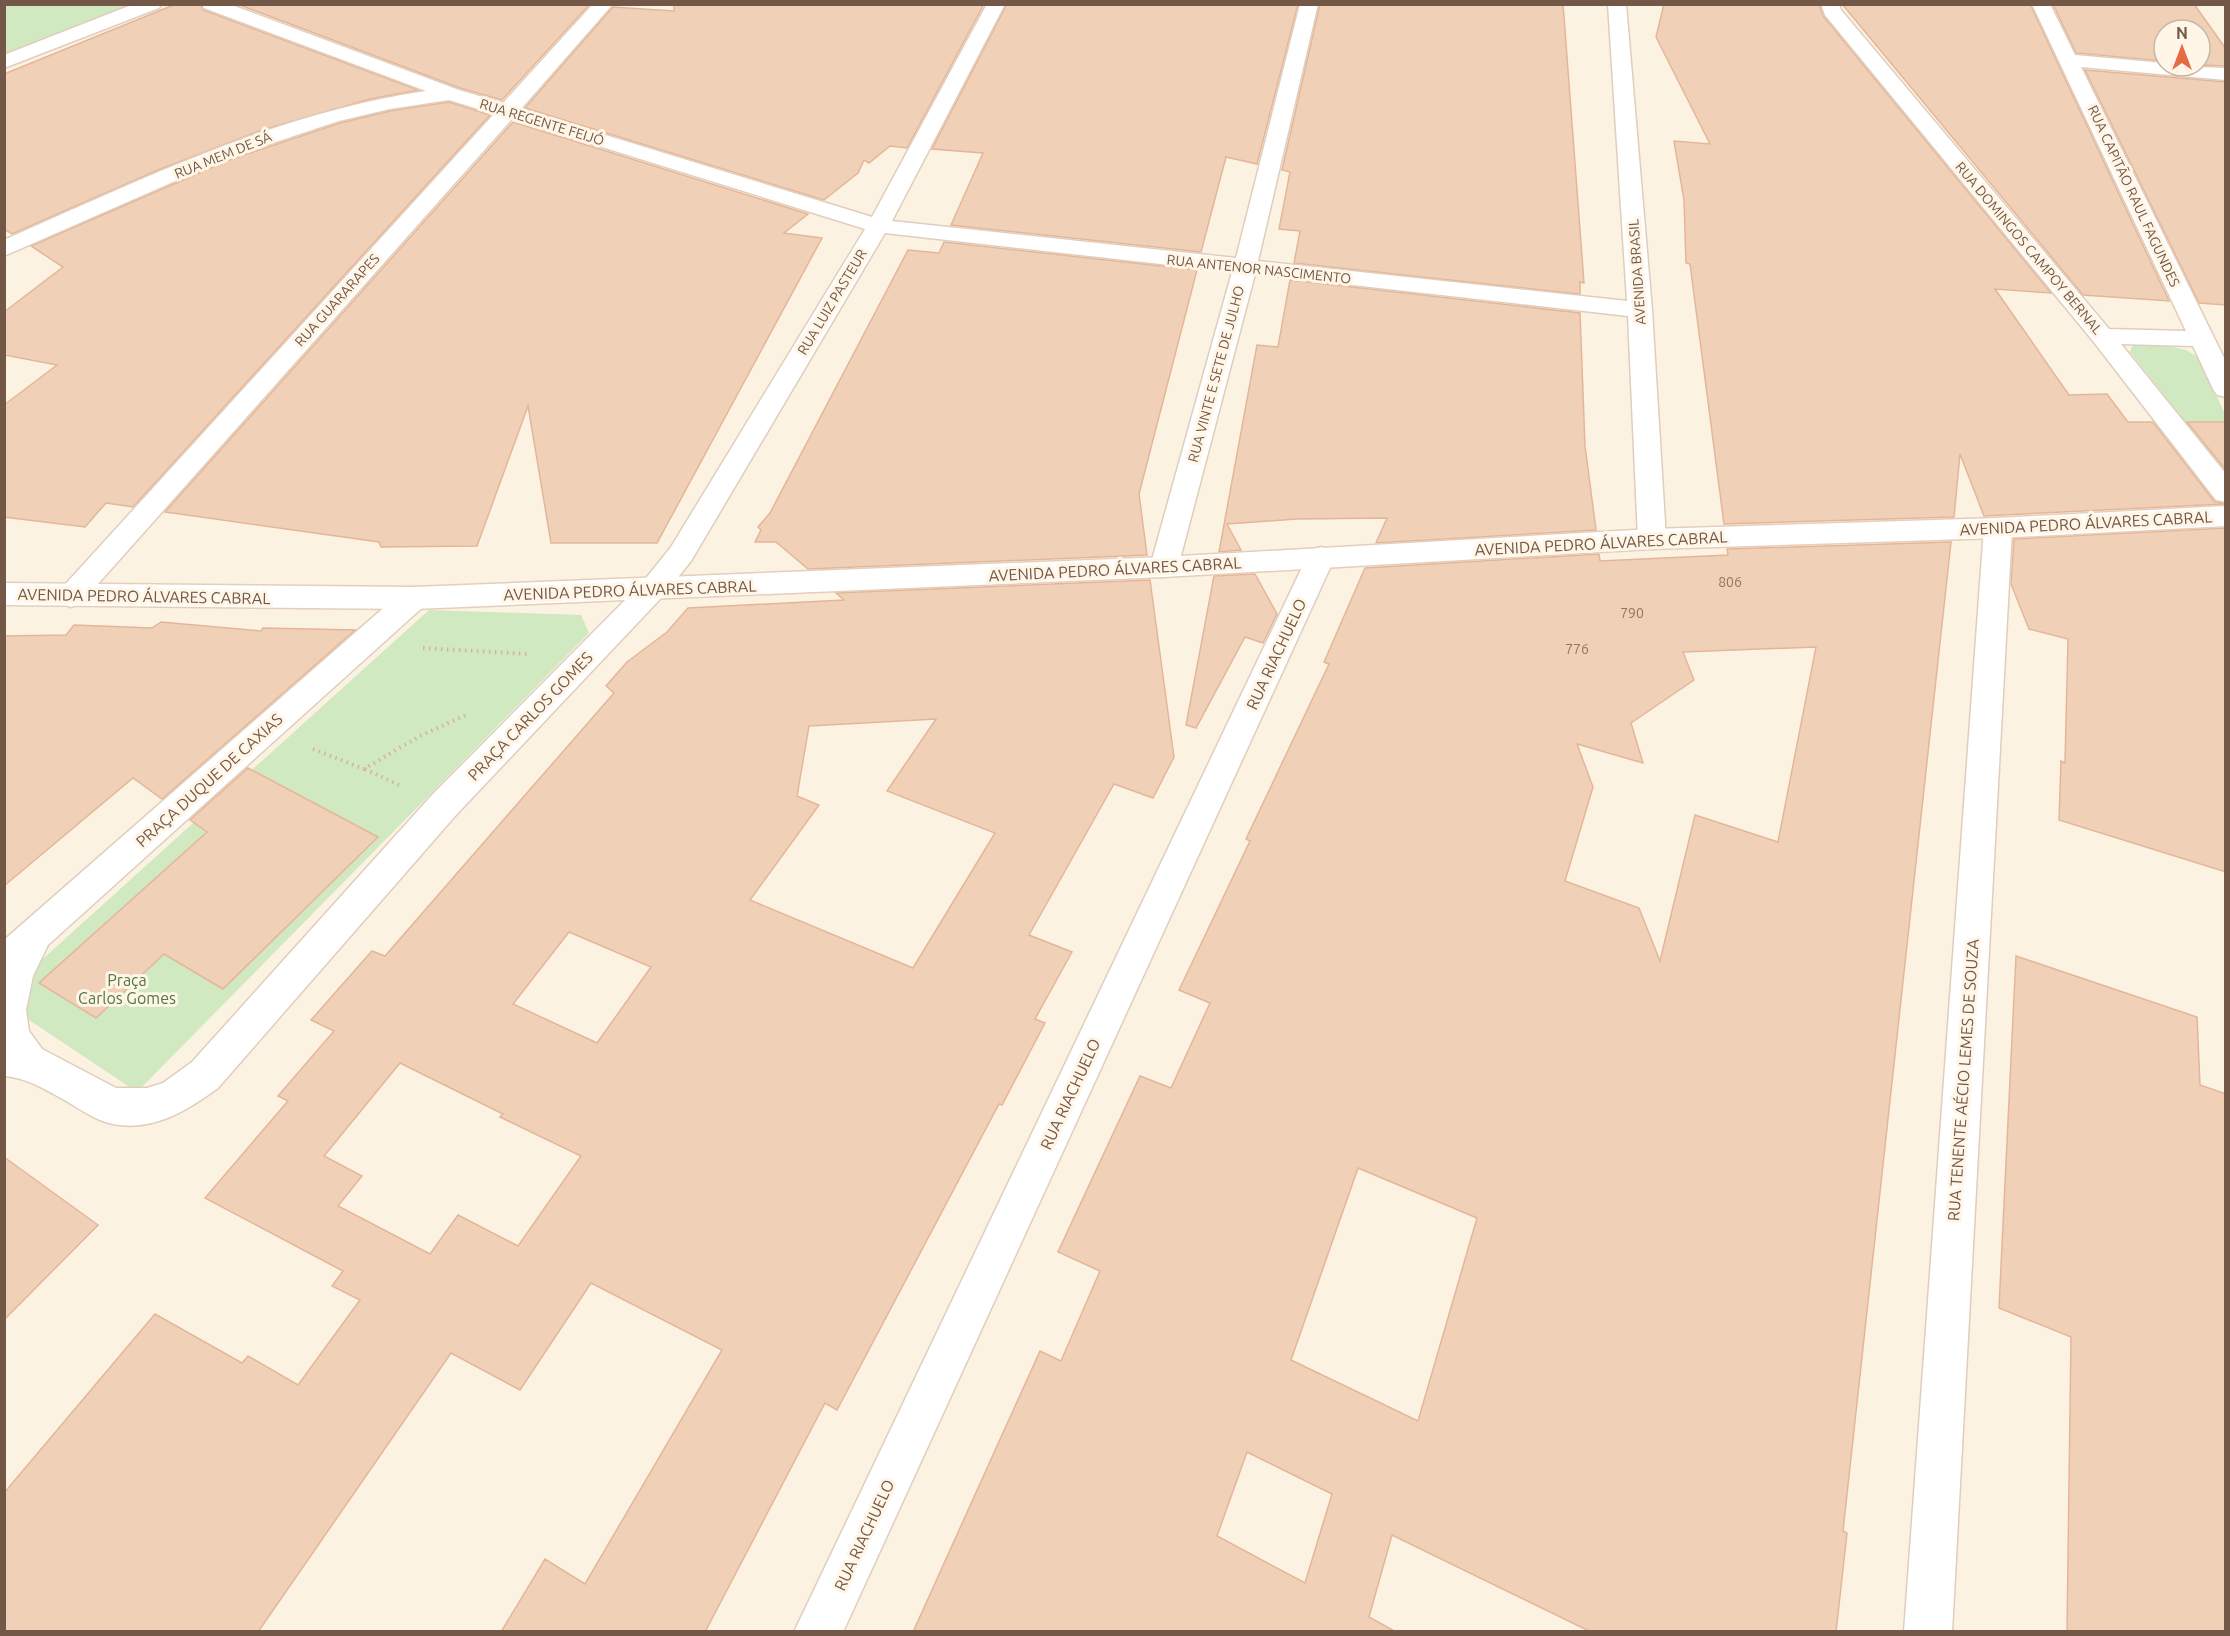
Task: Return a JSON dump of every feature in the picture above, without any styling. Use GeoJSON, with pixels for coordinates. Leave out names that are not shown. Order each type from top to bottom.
{"type":"FeatureCollection","features":[{"type":"Feature","properties":{"kind":"street"},"geometry":{"type":"LineString","coordinates":[[4,62],[152,4]]}},
{"type":"Feature","properties":{"kind":"street","name":"RUA REGENTE FEIJÓ"},"geometry":{"type":"LineString","coordinates":[[211,4],[506,111],[878,226]]}},
{"type":"Feature","properties":{"kind":"street","name":"RUA GUARARAPES"},"geometry":{"type":"LineString","coordinates":[[71,596],[604,4]]}},
{"type":"Feature","properties":{"kind":"street","name":"RUA LUIZ PASTEUR"},"geometry":{"type":"LineString","coordinates":[[653,589],[681,554],[878,226],[996,4]]}},
{"type":"Feature","properties":{"kind":"street","name":"RUA VINTE E SETE DE JULHO"},"geometry":{"type":"LineString","coordinates":[[1164,567],[1245,267],[1309,4]]}},
{"type":"Feature","properties":{"kind":"street","name":"AVENIDA BRASIL"},"geometry":{"type":"LineString","coordinates":[[1617,4],[1640,310],[1652,539]]}},
{"type":"Feature","properties":{"kind":"street","name":"RUA DOMINGOS CAMPOY BERNAL"},"geometry":{"type":"LineString","coordinates":[[1830,4],[1839,20],[2102,336],[2226,493]]}},
{"type":"Feature","properties":{"kind":"street","name":"RUA CAPITÃO RAUL FAGUNDES"},"geometry":{"type":"LineString","coordinates":[[2041,4],[2226,389]]}},
{"type":"Feature","properties":{"kind":"street"},"geometry":{"type":"LineString","coordinates":[[2069,60],[2226,74]]}},
{"type":"Feature","properties":{"kind":"street","name":"RUA MEM DE SÁ"},"geometry":{"type":"LineString","coordinates":[[4,249],[158,181],[276,133],[398,101],[452,93]]}},
{"type":"Feature","properties":{"kind":"street","name":"RUA ANTENOR NASCIMENTO"},"geometry":{"type":"LineString","coordinates":[[878,226],[1640,310]]}},
{"type":"Feature","properties":{"kind":"street"},"geometry":{"type":"LineString","coordinates":[[2102,336],[2202,339]]}},
{"type":"Feature","properties":{"kind":"street","name":"AVENIDA PEDRO ÁLVARES CABRAL"},"geometry":{"type":"LineString","coordinates":[[4,594],[414,598],[1164,567],[1652,539],[1998,528],[2226,516]]}},
{"type":"Feature","properties":{"kind":"street","name":"RUA TENENTE AÉCIO LEMES DE SOUZA"},"geometry":{"type":"LineString","coordinates":[[1928,1632],[1998,528]]}},
{"type":"Feature","properties":{"kind":"street","name":"RUA RIACHUELO"},"geometry":{"type":"LineString","coordinates":[[819,1632],[1321,557]]}},
{"type":"Feature","properties":{"kind":"street","name":"PRAÇA CARLOS GOMES"},"geometry":{"type":"LineString","coordinates":[[40,931],[17,966],[8,1002],[11,1035],[17,1060],[114,1106],[147,1106],[173,1098],[205,1075],[444,805],[653,589]]}},
{"type":"Feature","properties":{"kind":"street","name":"PRAÇA DUQUE DE CAXIAS"},"geometry":{"type":"LineString","coordinates":[[4,963],[414,598]]}},
{"type":"Feature","properties":{"kind":"path"},"geometry":{"type":"LineString","coordinates":[[309,747],[364,769],[420,736],[471,714]]}},
{"type":"Feature","properties":{"kind":"green space"},"geometry":{"type":"Polygon","coordinates":[[[5,5],[140,5],[5,56],[5,5]]]}},
{"type":"Feature","properties":{"kind":"green space"},"geometry":{"type":"Polygon","coordinates":[[[2153,342],[2186,350],[2199,358],[2225,414],[2225,472],[2130,352],[2133,344],[2153,342]]]}},
{"type":"Feature","properties":{"kind":"green space","name":"Praça Carlos Gomes"},"geometry":{"type":"Polygon","coordinates":[[[429,610],[581,615],[589,633],[137,1092],[5,1004],[4,994],[429,610]]]}},
{"type":"Feature","properties":{"kind":"building"},"geometry":{"type":"Polygon","coordinates":[[[176,4],[200,4],[203,10],[418,90],[370,99],[262,130],[158,170],[12,234],[4,229],[4,74],[176,4]]]}},
{"type":"Feature","properties":{"kind":"building"},"geometry":{"type":"Polygon","coordinates":[[[237,4],[589,5],[502,100],[460,88],[237,4]]]}},
{"type":"Feature","properties":{"kind":"building"},"geometry":{"type":"Polygon","coordinates":[[[674,4],[984,4],[907,148],[890,146],[869,163],[864,160],[858,173],[824,200],[525,108],[613,7],[674,11],[674,4]]]}},
{"type":"Feature","properties":{"kind":"building"},"geometry":{"type":"Polygon","coordinates":[[[1007,4],[1298,4],[1257,164],[1226,157],[1201,252],[951,225],[983,153],[932,149],[1007,4]]]}},
{"type":"Feature","properties":{"kind":"building"},"geometry":{"type":"Polygon","coordinates":[[[1320,4],[1563,4],[1584,283],[1580,282],[1580,294],[1294,263],[1300,231],[1279,229],[1290,172],[1282,170],[1320,4]]]}},
{"type":"Feature","properties":{"kind":"building"},"geometry":{"type":"Polygon","coordinates":[[[1664,4],[1819,4],[1823,16],[2051,293],[1995,289],[2069,395],[2107,394],[2128,422],[2153,422],[2214,501],[2224,504],[1984,516],[1960,454],[1954,517],[1724,524],[1690,264],[1686,263],[1684,200],[1674,141],[1710,144],[1656,37],[1664,4]]]}},
{"type":"Feature","properties":{"kind":"building"},"geometry":{"type":"Polygon","coordinates":[[[1842,4],[2030,4],[2169,301],[2083,295],[1842,4]]]}},
{"type":"Feature","properties":{"kind":"building"},"geometry":{"type":"Polygon","coordinates":[[[2053,4],[2194,4],[2204,18],[2152,18],[2152,60],[2076,53],[2053,4]]]}},
{"type":"Feature","properties":{"kind":"building"},"geometry":{"type":"Polygon","coordinates":[[[2212,29],[2226,49],[2226,66],[2212,65],[2212,29]]]}},
{"type":"Feature","properties":{"kind":"building"},"geometry":{"type":"Polygon","coordinates":[[[2085,70],[2152,76],[2152,78],[2226,82],[2226,305],[2199,303],[2085,70]]]}},
{"type":"Feature","properties":{"kind":"building"},"geometry":{"type":"Polygon","coordinates":[[[449,102],[490,115],[133,507],[106,503],[85,527],[4,517],[4,405],[57,365],[4,355],[4,312],[63,267],[31,246],[229,160],[340,123],[390,111],[449,102]]]}},
{"type":"Feature","properties":{"kind":"building"},"geometry":{"type":"Polygon","coordinates":[[[513,122],[808,214],[784,233],[822,238],[657,543],[551,543],[528,406],[477,546],[381,547],[379,542],[165,512],[513,122]]]}},
{"type":"Feature","properties":{"kind":"building"},"geometry":{"type":"Polygon","coordinates":[[[944,242],[1197,270],[1139,494],[1147,555],[808,569],[776,542],[755,542],[761,530],[758,527],[770,513],[908,250],[939,253],[944,242]]]}},
{"type":"Feature","properties":{"kind":"building"},"geometry":{"type":"Polygon","coordinates":[[[1290,280],[1580,313],[1585,446],[1596,530],[1376,543],[1387,518],[1296,519],[1227,524],[1241,550],[1219,552],[1257,345],[1278,347],[1290,280]]]}},
{"type":"Feature","properties":{"kind":"building"},"geometry":{"type":"Polygon","coordinates":[[[2187,422],[2226,422],[2226,470],[2187,422]]]}},
{"type":"Feature","properties":{"kind":"building"},"geometry":{"type":"Polygon","coordinates":[[[2226,528],[2226,872],[2059,820],[2061,761],[2065,763],[2068,639],[2029,629],[2011,584],[2014,539],[2226,528]]]}},
{"type":"Feature","properties":{"kind":"building"},"geometry":{"type":"Polygon","coordinates":[[[1951,542],[1843,1531],[1847,1533],[1836,1632],[1591,1632],[1392,1535],[1369,1617],[1396,1632],[913,1632],[1040,1351],[1061,1361],[1100,1271],[1058,1252],[1140,1076],[1171,1088],[1210,1003],[1179,990],[1250,841],[1246,839],[1329,664],[1324,662],[1365,568],[1599,554],[1600,561],[1728,555],[1727,549],[1951,542]],[[1816,647],[1683,652],[1694,680],[1631,723],[1643,763],[1577,744],[1593,787],[1565,881],[1639,908],[1660,961],[1695,815],[1778,842],[1816,647]],[[1358,1168],[1291,1360],[1418,1421],[1477,1218],[1358,1168]],[[1247,1452],[1217,1536],[1305,1583],[1332,1494],[1247,1452]]]}},
{"type":"Feature","properties":{"kind":"building"},"geometry":{"type":"Polygon","coordinates":[[[1255,574],[1277,614],[1263,643],[1245,637],[1196,728],[1186,725],[1214,576],[1255,574]]]}},
{"type":"Feature","properties":{"kind":"building"},"geometry":{"type":"Polygon","coordinates":[[[1150,580],[1174,757],[1153,798],[1114,784],[1029,935],[1072,952],[1035,1019],[1045,1023],[1002,1105],[999,1104],[837,1410],[825,1403],[705,1632],[501,1632],[545,1559],[585,1584],[722,1350],[591,1283],[520,1390],[451,1353],[258,1632],[4,1632],[4,1493],[155,1314],[242,1363],[248,1356],[298,1385],[360,1300],[332,1286],[343,1271],[205,1198],[288,1101],[278,1096],[334,1031],[311,1020],[372,951],[385,956],[614,693],[606,686],[627,662],[667,632],[688,608],[844,600],[836,593],[1150,580]],[[936,719],[809,726],[797,796],[819,805],[750,900],[913,968],[995,833],[887,791],[936,719]],[[569,932],[513,1004],[597,1043],[651,967],[569,932]],[[400,1063],[324,1156],[362,1176],[338,1206],[430,1254],[458,1215],[518,1246],[581,1156],[500,1117],[503,1114],[400,1063]]]}},
{"type":"Feature","properties":{"kind":"building"},"geometry":{"type":"Polygon","coordinates":[[[161,622],[261,631],[263,628],[355,630],[162,799],[133,778],[4,886],[4,636],[66,635],[74,625],[152,628],[161,622]]]}},
{"type":"Feature","properties":{"kind":"building"},"geometry":{"type":"Polygon","coordinates":[[[248,768],[378,837],[223,989],[164,954],[96,1018],[39,983],[207,832],[190,820],[248,768]]]}},
{"type":"Feature","properties":{"kind":"building"},"geometry":{"type":"Polygon","coordinates":[[[2016,956],[2197,1017],[2200,1085],[2226,1094],[2226,1632],[2067,1632],[2071,1337],[1999,1308],[2016,956]]]}},
{"type":"Feature","properties":{"kind":"building"},"geometry":{"type":"Polygon","coordinates":[[[4,1157],[98,1225],[4,1320],[4,1157]]]}}]}
